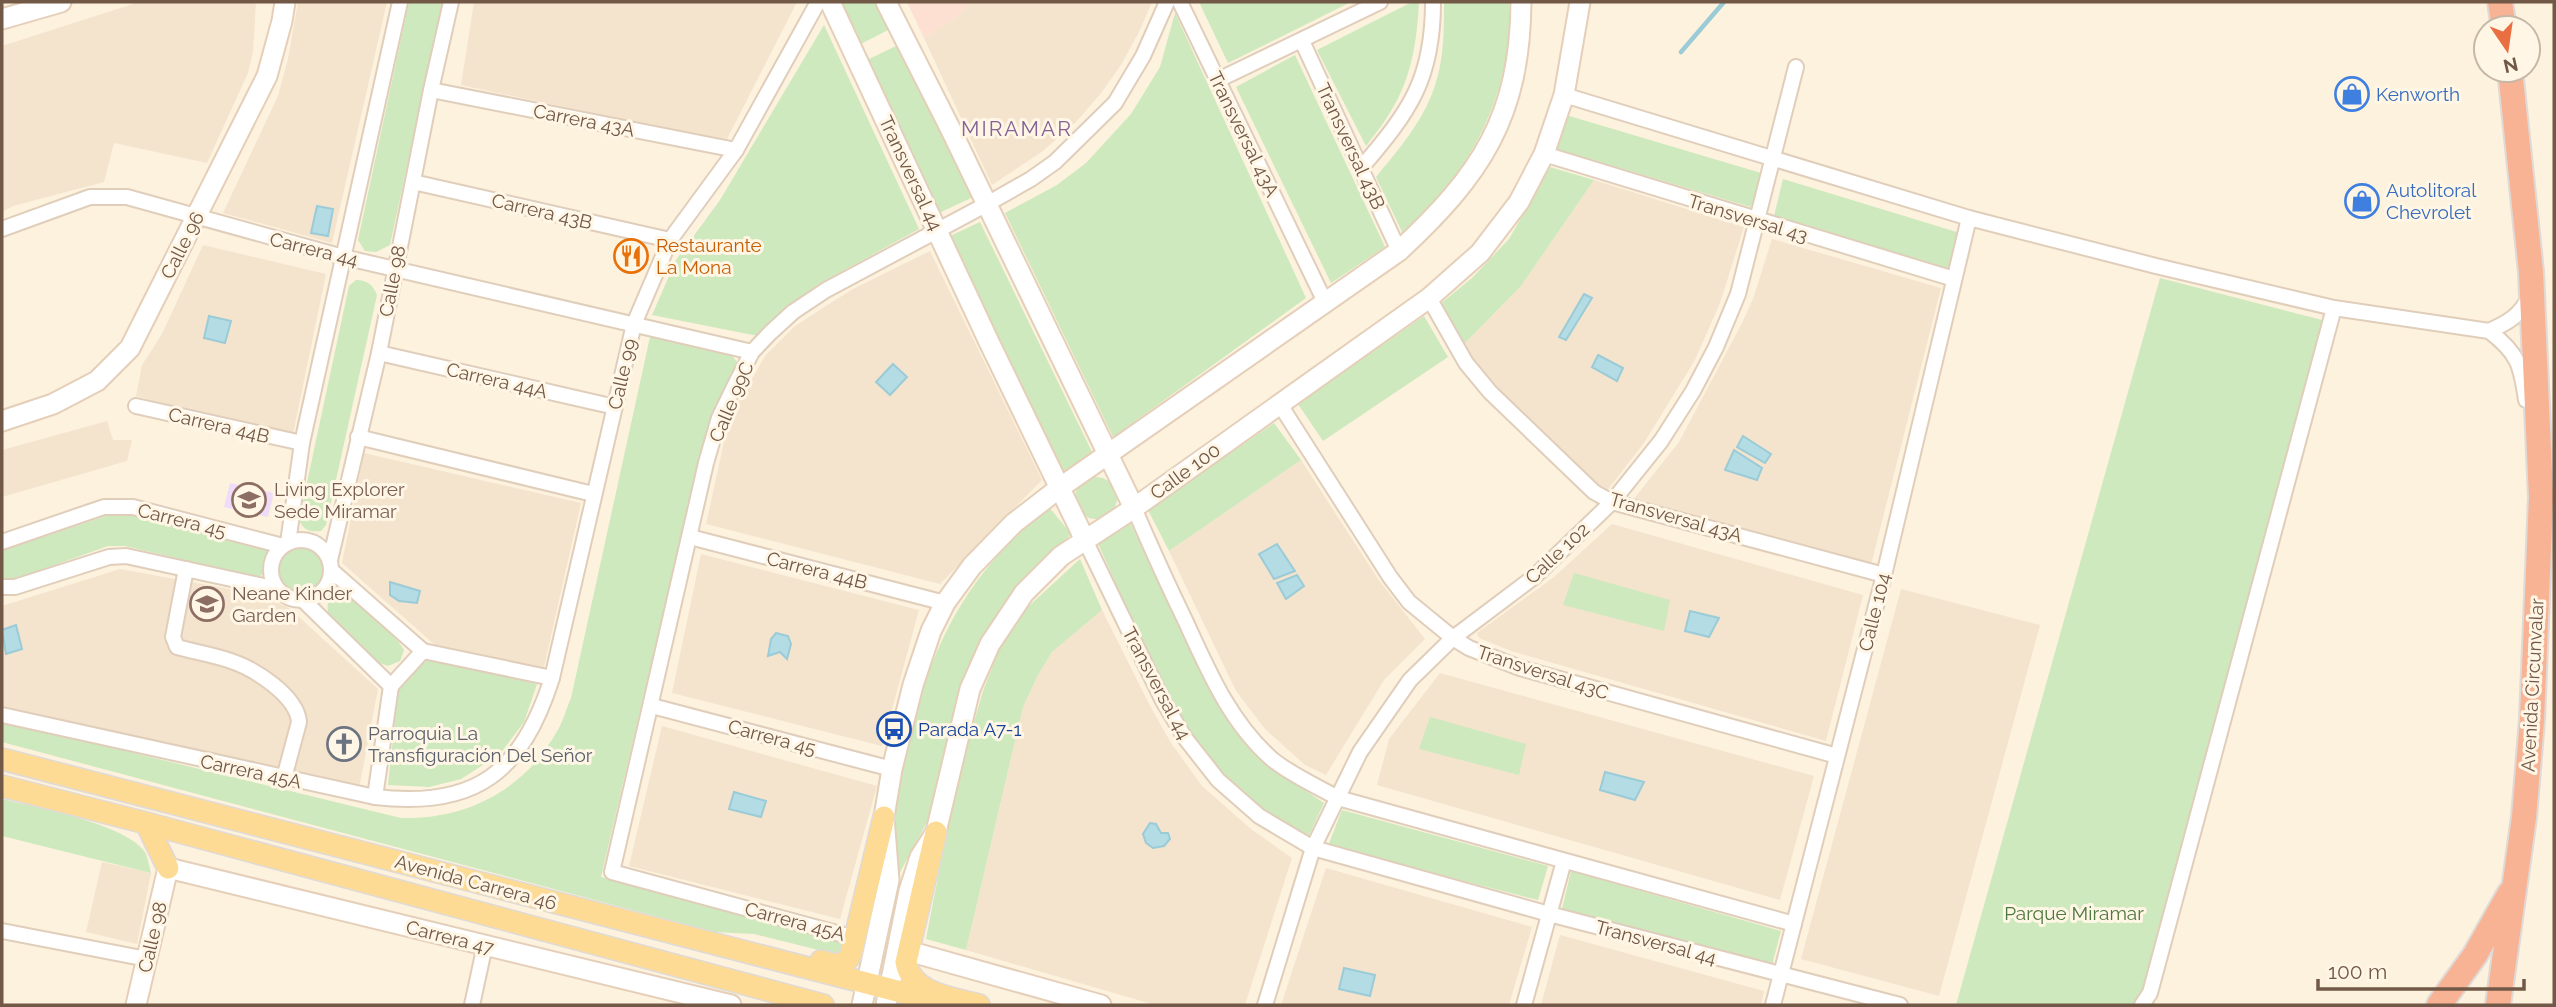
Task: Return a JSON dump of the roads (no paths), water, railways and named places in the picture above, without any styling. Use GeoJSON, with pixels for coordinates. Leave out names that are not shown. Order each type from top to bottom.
{"type":"FeatureCollection","features":[{"type":"Feature","properties":{"kind":"highway","name":"Avenida Circunvalar"},"geometry":{"type":"LineString","coordinates":[[2498,1005],[2517,880],[2532,720],[2540,472],[2532,291],[2511,84]]}},
{"type":"Feature","properties":{"kind":"highway"},"geometry":{"type":"LineString","coordinates":[[2439,1005],[2475,955],[2517,880]]}},
{"type":"Feature","properties":{"kind":"main road","name":"Avenida Carrera 46"},"geometry":{"type":"LineString","coordinates":[[2,759],[867,983],[888,997],[951,1005]]}},
{"type":"Feature","properties":{"kind":"main road","name":"Avenida Carrera 46"},"geometry":{"type":"LineString","coordinates":[[2,786],[146,822],[823,1005]]}},
{"type":"Feature","properties":{"kind":"main road"},"geometry":{"type":"LineString","coordinates":[[718,944],[742,941],[836,965],[848,960],[884,817]]}},
{"type":"Feature","properties":{"kind":"main road"},"geometry":{"type":"LineString","coordinates":[[146,822],[168,868]]}},
{"type":"Feature","properties":{"kind":"main road"},"geometry":{"type":"LineString","coordinates":[[936,831],[908,951],[908,972],[918,985],[979,1005]]}},
{"type":"Feature","properties":{"kind":"street"},"geometry":{"type":"LineString","coordinates":[[2,19],[61,2]]}},
{"type":"Feature","properties":{"kind":"street","name":"Calle 96"},"geometry":{"type":"LineString","coordinates":[[2,421],[53,404],[97,381],[130,348],[267,76],[285,2]]}},
{"type":"Feature","properties":{"kind":"street"},"geometry":{"type":"LineString","coordinates":[[330,565],[326,588],[320,594],[303,600],[288,598],[273,582],[271,566],[273,559],[285,545],[302,443],[400,2]]}},
{"type":"Feature","properties":{"kind":"street","name":"Calle 98"},"geometry":{"type":"LineString","coordinates":[[330,565],[379,353],[431,90],[452,2]]}},
{"type":"Feature","properties":{"kind":"street","name":"Calle 99"},"geometry":{"type":"LineString","coordinates":[[497,772],[515,756],[529,736],[552,678],[634,324],[670,240],[736,150],[818,2]]}},
{"type":"Feature","properties":{"kind":"street","name":"Transversal 44"},"geometry":{"type":"LineString","coordinates":[[831,2],[1059,489],[1163,701],[1185,738],[1218,780],[1259,816],[1313,848],[1549,914],[1900,1005]]}},
{"type":"Feature","properties":{"kind":"street"},"geometry":{"type":"LineString","coordinates":[[886,2],[1134,508],[1202,657],[1227,706],[1249,736],[1274,761],[1338,798],[1794,924]]}},
{"type":"Feature","properties":{"kind":"street","name":"Calle 99C"},"geometry":{"type":"LineString","coordinates":[[612,872],[706,463],[719,418],[752,352],[793,312],[825,289],[986,204],[1055,162],[1115,103],[1143,56],[1167,2]]}},
{"type":"Feature","properties":{"kind":"street","name":"Transversal 43A"},"geometry":{"type":"LineString","coordinates":[[1180,2],[1326,304]]}},
{"type":"Feature","properties":{"kind":"street"},"geometry":{"type":"LineString","coordinates":[[1218,80],[1380,2]]}},
{"type":"Feature","properties":{"kind":"street"},"geometry":{"type":"LineString","coordinates":[[1361,168],[1393,131],[1409,107],[1424,75],[1433,35],[1433,2]]}},
{"type":"Feature","properties":{"kind":"street"},"geometry":{"type":"LineString","coordinates":[[862,1005],[889,880],[884,817],[892,769],[913,685],[931,631],[945,603],[972,566],[1014,523],[1107,455],[1326,304],[1399,251],[1439,215],[1467,181],[1499,126],[1518,56],[1521,2]]}},
{"type":"Feature","properties":{"kind":"street","name":"Calle 100"},"geometry":{"type":"LineString","coordinates":[[888,997],[909,891],[920,857],[936,831],[970,689],[990,644],[1024,593],[1061,556],[1134,508],[1429,298],[1480,253],[1519,202],[1544,154],[1564,94],[1580,2]]}},
{"type":"Feature","properties":{"kind":"street","name":"Transversal 43B"},"geometry":{"type":"LineString","coordinates":[[1301,41],[1399,251]]}},
{"type":"Feature","properties":{"kind":"street","name":"Calle 102"},"geometry":{"type":"LineString","coordinates":[[1265,1005],[1313,848],[1360,752],[1410,680],[1453,638],[1534,577],[1612,502],[1661,441],[1693,391],[1716,347],[1738,294],[1796,67]]}},
{"type":"Feature","properties":{"kind":"street","name":"Carrera 43A"},"geometry":{"type":"LineString","coordinates":[[431,90],[736,150]]}},
{"type":"Feature","properties":{"kind":"street"},"geometry":{"type":"LineString","coordinates":[[1564,94],[1969,218],[2156,266],[2334,308],[2489,331],[2507,345],[2521,368],[2540,472]]}},
{"type":"Feature","properties":{"kind":"street","name":"Transversal 43"},"geometry":{"type":"LineString","coordinates":[[1544,154],[1954,279]]}},
{"type":"Feature","properties":{"kind":"street","name":"Carrera 43B"},"geometry":{"type":"LineString","coordinates":[[413,182],[670,240]]}},
{"type":"Feature","properties":{"kind":"street","name":"Carrera 44"},"geometry":{"type":"LineString","coordinates":[[2,229],[77,201],[105,196],[127,197],[343,257],[752,352]]}},
{"type":"Feature","properties":{"kind":"street","name":"Calle 104"},"geometry":{"type":"LineString","coordinates":[[1773,1005],[1884,575],[1969,218]]}},
{"type":"Feature","properties":{"kind":"street"},"geometry":{"type":"LineString","coordinates":[[2489,331],[2514,318],[2524,309],[2532,291]]}},
{"type":"Feature","properties":{"kind":"street","name":"Transversal 43A"},"geometry":{"type":"LineString","coordinates":[[1429,298],[1466,363],[1490,392],[1594,492],[1612,502],[1884,575]]}},
{"type":"Feature","properties":{"kind":"street"},"geometry":{"type":"LineString","coordinates":[[2142,1005],[2150,993],[2334,308]]}},
{"type":"Feature","properties":{"kind":"street","name":"Carrera 44A"},"geometry":{"type":"LineString","coordinates":[[379,353],[615,407]]}},
{"type":"Feature","properties":{"kind":"street","name":"Transversal 43C"},"geometry":{"type":"LineString","coordinates":[[1279,403],[1390,577],[1409,602],[1453,638],[1469,648],[1520,668],[1837,756]]}},
{"type":"Feature","properties":{"kind":"street","name":"Carrera 44B"},"geometry":{"type":"LineString","coordinates":[[136,406],[302,443]]}},
{"type":"Feature","properties":{"kind":"street"},"geometry":{"type":"LineString","coordinates":[[358,437],[593,494]]}},
{"type":"Feature","properties":{"kind":"street","name":"Carrera 45"},"geometry":{"type":"LineString","coordinates":[[2,542],[104,507],[133,507],[285,545]]}},
{"type":"Feature","properties":{"kind":"street","name":"Carrera 44B"},"geometry":{"type":"LineString","coordinates":[[690,537],[945,603]]}},
{"type":"Feature","properties":{"kind":"street"},"geometry":{"type":"LineString","coordinates":[[285,545],[308,541],[317,545],[330,565],[423,651],[552,678]]}},
{"type":"Feature","properties":{"kind":"street"},"geometry":{"type":"LineString","coordinates":[[2,587],[15,587],[109,557],[126,556],[277,589]]}},
{"type":"Feature","properties":{"kind":"street"},"geometry":{"type":"LineString","coordinates":[[186,569],[174,643],[177,647],[234,662],[263,678],[294,703],[299,712],[299,722],[284,778]]}},
{"type":"Feature","properties":{"kind":"street"},"geometry":{"type":"LineString","coordinates":[[303,600],[391,686]]}},
{"type":"Feature","properties":{"kind":"street"},"geometry":{"type":"LineString","coordinates":[[375,797],[391,686],[423,651]]}},
{"type":"Feature","properties":{"kind":"street","name":"Carrera 45"},"geometry":{"type":"LineString","coordinates":[[652,706],[892,769]]}},
{"type":"Feature","properties":{"kind":"street","name":"Carrera 45A"},"geometry":{"type":"LineString","coordinates":[[2,715],[375,797],[427,800],[447,797],[466,790],[497,772]]}},
{"type":"Feature","properties":{"kind":"street"},"geometry":{"type":"LineString","coordinates":[[1524,1005],[1564,860]]}},
{"type":"Feature","properties":{"kind":"street","name":"Calle 98"},"geometry":{"type":"LineString","coordinates":[[136,1005],[168,868]]}},
{"type":"Feature","properties":{"kind":"street","name":"Carrera 47"},"geometry":{"type":"LineString","coordinates":[[168,868],[731,1005]]}},
{"type":"Feature","properties":{"kind":"street","name":"Carrera 45A"},"geometry":{"type":"LineString","coordinates":[[612,872],[855,938]]}},
{"type":"Feature","properties":{"kind":"street"},"geometry":{"type":"LineString","coordinates":[[2,931],[147,959]]}},
{"type":"Feature","properties":{"kind":"street"},"geometry":{"type":"LineString","coordinates":[[471,1005],[485,945]]}},
{"type":"Feature","properties":{"kind":"street"},"geometry":{"type":"LineString","coordinates":[[908,951],[1101,1005]]}},
{"type":"Feature","properties":{"kind":"water"},"geometry":{"type":"Polygon","coordinates":[[[317,206],[333,209],[328,236],[311,233],[317,206]]]}},
{"type":"Feature","properties":{"kind":"water"},"geometry":{"type":"Polygon","coordinates":[[[1584,294],[1592,298],[1566,340],[1559,337],[1584,294]]]}},
{"type":"Feature","properties":{"kind":"water"},"geometry":{"type":"Polygon","coordinates":[[[209,316],[231,321],[225,343],[204,338],[209,316]]]}},
{"type":"Feature","properties":{"kind":"water"},"geometry":{"type":"Polygon","coordinates":[[[1598,355],[1623,368],[1617,381],[1592,367],[1598,355]]]}},
{"type":"Feature","properties":{"kind":"water"},"geometry":{"type":"Polygon","coordinates":[[[893,364],[907,377],[890,395],[876,382],[893,364]]]}},
{"type":"Feature","properties":{"kind":"water"},"geometry":{"type":"Polygon","coordinates":[[[1743,436],[1771,454],[1765,463],[1737,447],[1743,436]]]}},
{"type":"Feature","properties":{"kind":"water"},"geometry":{"type":"Polygon","coordinates":[[[1734,450],[1762,468],[1757,480],[1725,470],[1734,450]]]}},
{"type":"Feature","properties":{"kind":"water"},"geometry":{"type":"Polygon","coordinates":[[[1277,544],[1295,571],[1274,579],[1259,554],[1277,544]]]}},
{"type":"Feature","properties":{"kind":"water"},"geometry":{"type":"Polygon","coordinates":[[[1297,575],[1304,586],[1286,599],[1277,583],[1297,575]]]}},
{"type":"Feature","properties":{"kind":"water"},"geometry":{"type":"Polygon","coordinates":[[[390,582],[420,591],[417,603],[399,601],[390,595],[390,582]]]}},
{"type":"Feature","properties":{"kind":"water"},"geometry":{"type":"Polygon","coordinates":[[[1690,611],[1719,618],[1709,637],[1685,631],[1690,611]]]}},
{"type":"Feature","properties":{"kind":"water"},"geometry":{"type":"Polygon","coordinates":[[[16,625],[22,649],[6,654],[2,630],[16,625]]]}},
{"type":"Feature","properties":{"kind":"water"},"geometry":{"type":"Polygon","coordinates":[[[776,633],[788,636],[791,644],[787,659],[780,652],[768,656],[771,639],[776,633]]]}},
{"type":"Feature","properties":{"kind":"water"},"geometry":{"type":"Polygon","coordinates":[[[1605,772],[1644,782],[1635,800],[1600,790],[1605,772]]]}},
{"type":"Feature","properties":{"kind":"water"},"geometry":{"type":"Polygon","coordinates":[[[734,792],[766,801],[761,817],[729,809],[734,792]]]}},
{"type":"Feature","properties":{"kind":"water"},"geometry":{"type":"Polygon","coordinates":[[[1150,823],[1156,824],[1161,833],[1168,833],[1170,839],[1164,846],[1153,848],[1146,843],[1143,834],[1150,823]]]}},
{"type":"Feature","properties":{"kind":"water"},"geometry":{"type":"Polygon","coordinates":[[[1344,968],[1375,975],[1370,996],[1339,989],[1344,968]]]}},
{"type":"Feature","properties":{"kind":"waterway"},"geometry":{"type":"LineString","coordinates":[[1681,52],[1724,2]]}},
{"type":"Feature","properties":{"kind":"place","name":"Kenworth"},"geometry":{"type":"Point","coordinates":[2352,94]}},
{"type":"Feature","properties":{"kind":"place","name":"Autolitoral Chevrolet"},"geometry":{"type":"Point","coordinates":[2362,201]}},
{"type":"Feature","properties":{"kind":"place","name":"Restaurante La Mona"},"geometry":{"type":"Point","coordinates":[631,256]}},
{"type":"Feature","properties":{"kind":"place","name":"Living Explorer Sede Miramar"},"geometry":{"type":"Point","coordinates":[249,500]}},
{"type":"Feature","properties":{"kind":"place","name":"Neane Kinder Garden"},"geometry":{"type":"Point","coordinates":[207,604]}},
{"type":"Feature","properties":{"kind":"place","name":"Parada A7-1"},"geometry":{"type":"Point","coordinates":[894,729]}},
{"type":"Feature","properties":{"kind":"place","name":"Parroquia La Transfiguración Del Señor"},"geometry":{"type":"Point","coordinates":[344,744]}},
{"type":"Feature","properties":{"kind":"district","name":"MIRAMAR"},"geometry":{"type":"Point","coordinates":[1017,128]}},
{"type":"Feature","properties":{"kind":"park label","name":"Parque Miramar"},"geometry":{"type":"Point","coordinates":[2074,913]}}]}
